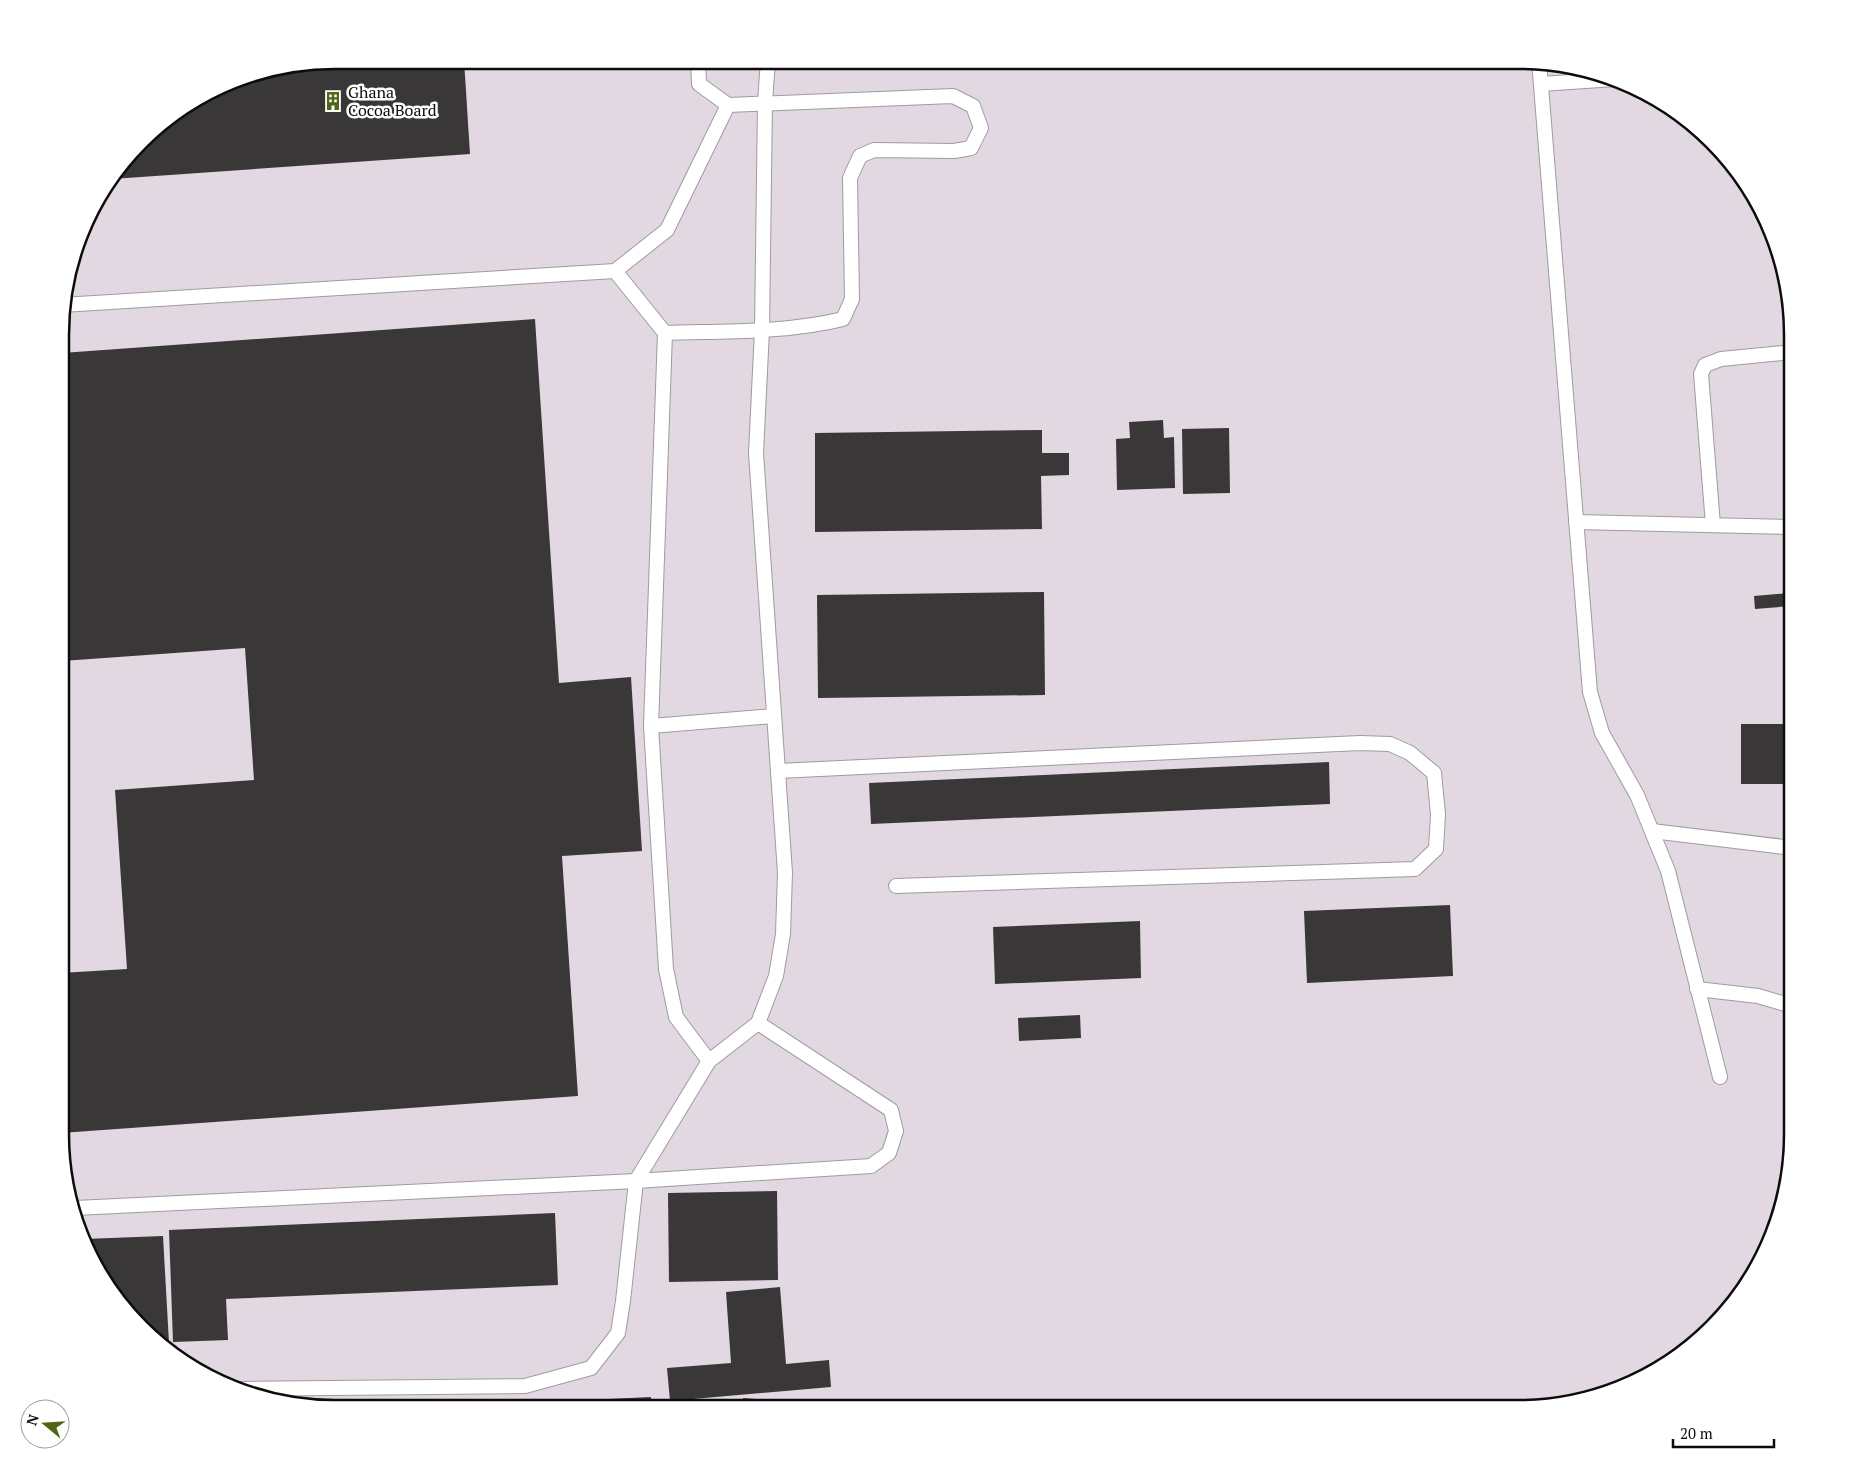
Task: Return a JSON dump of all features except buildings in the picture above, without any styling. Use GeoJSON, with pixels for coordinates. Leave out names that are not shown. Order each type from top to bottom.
{"type":"FeatureCollection","features":[{"type":"Feature","properties":{"kind":"lane"},"geometry":{"type":"LineString","coordinates":[[665,333],[762,330],[826,323],[843,319],[852,299],[850,178],[860,156],[874,150],[954,151],[971,148],[981,128],[973,106],[953,96],[765,102],[728,105],[699,84],[698,69]]}},
{"type":"Feature","properties":{"kind":"lane"},"geometry":{"type":"LineString","coordinates":[[258,1389],[525,1386],[591,1368],[618,1332],[636,1180],[710,1061],[758,1023],[776,976],[783,934],[785,873],[756,453],[762,330],[765,102],[767,69]]}},
{"type":"Feature","properties":{"kind":"lane"},"geometry":{"type":"LineString","coordinates":[[1540,70],[1590,692],[1602,733],[1637,795],[1668,871],[1720,1077]]}},
{"type":"Feature","properties":{"kind":"lane"},"geometry":{"type":"LineString","coordinates":[[1541,84],[1595,80]]}},
{"type":"Feature","properties":{"kind":"lane"},"geometry":{"type":"LineString","coordinates":[[71,304],[615,270],[667,230],[728,105]]}},
{"type":"Feature","properties":{"kind":"lane"},"geometry":{"type":"LineString","coordinates":[[615,270],[665,333],[651,726],[666,969],[676,1017],[710,1061]]}},
{"type":"Feature","properties":{"kind":"lane"},"geometry":{"type":"LineString","coordinates":[[1713,526],[1701,374],[1705,365],[1721,359],[1784,353]]}},
{"type":"Feature","properties":{"kind":"lane"},"geometry":{"type":"LineString","coordinates":[[1576,522],[1784,528]]}},
{"type":"Feature","properties":{"kind":"lane"},"geometry":{"type":"LineString","coordinates":[[651,726],[774,716]]}},
{"type":"Feature","properties":{"kind":"lane"},"geometry":{"type":"LineString","coordinates":[[778,771],[1360,742],[1390,744],[1410,753],[1434,773],[1438,814],[1436,850],[1415,869],[896,886]]}},
{"type":"Feature","properties":{"kind":"lane"},"geometry":{"type":"LineString","coordinates":[[1652,831],[1784,848]]}},
{"type":"Feature","properties":{"kind":"lane"},"geometry":{"type":"LineString","coordinates":[[1697,989],[1758,996],[1784,1004]]}},
{"type":"Feature","properties":{"kind":"lane"},"geometry":{"type":"LineString","coordinates":[[79,1208],[636,1180],[870,1166],[889,1153],[896,1131],[891,1110],[758,1023]]}},
{"type":"Feature","properties":{"kind":"shaded area"},"geometry":{"type":"Polygon","coordinates":[[[318,69],[1535,69],[1587,78],[1620,89],[1651,104],[1694,135],[1729,173],[1757,217],[1775,266],[1784,318],[1784,1151],[1775,1203],[1764,1236],[1749,1267],[1718,1310],[1680,1345],[1636,1373],[1587,1391],[1535,1400],[318,1400],[266,1391],[233,1380],[202,1365],[159,1334],[124,1296],[96,1252],[78,1203],[69,1151],[69,318],[71,300],[83,249],[104,202],[135,159],[159,135],[202,104],[233,89],[283,74],[318,69]]]}},
{"type":"Feature","properties":{"kind":"place","name":"Ghana Cocoa Board"},"geometry":{"type":"Point","coordinates":[333,101]}}]}
